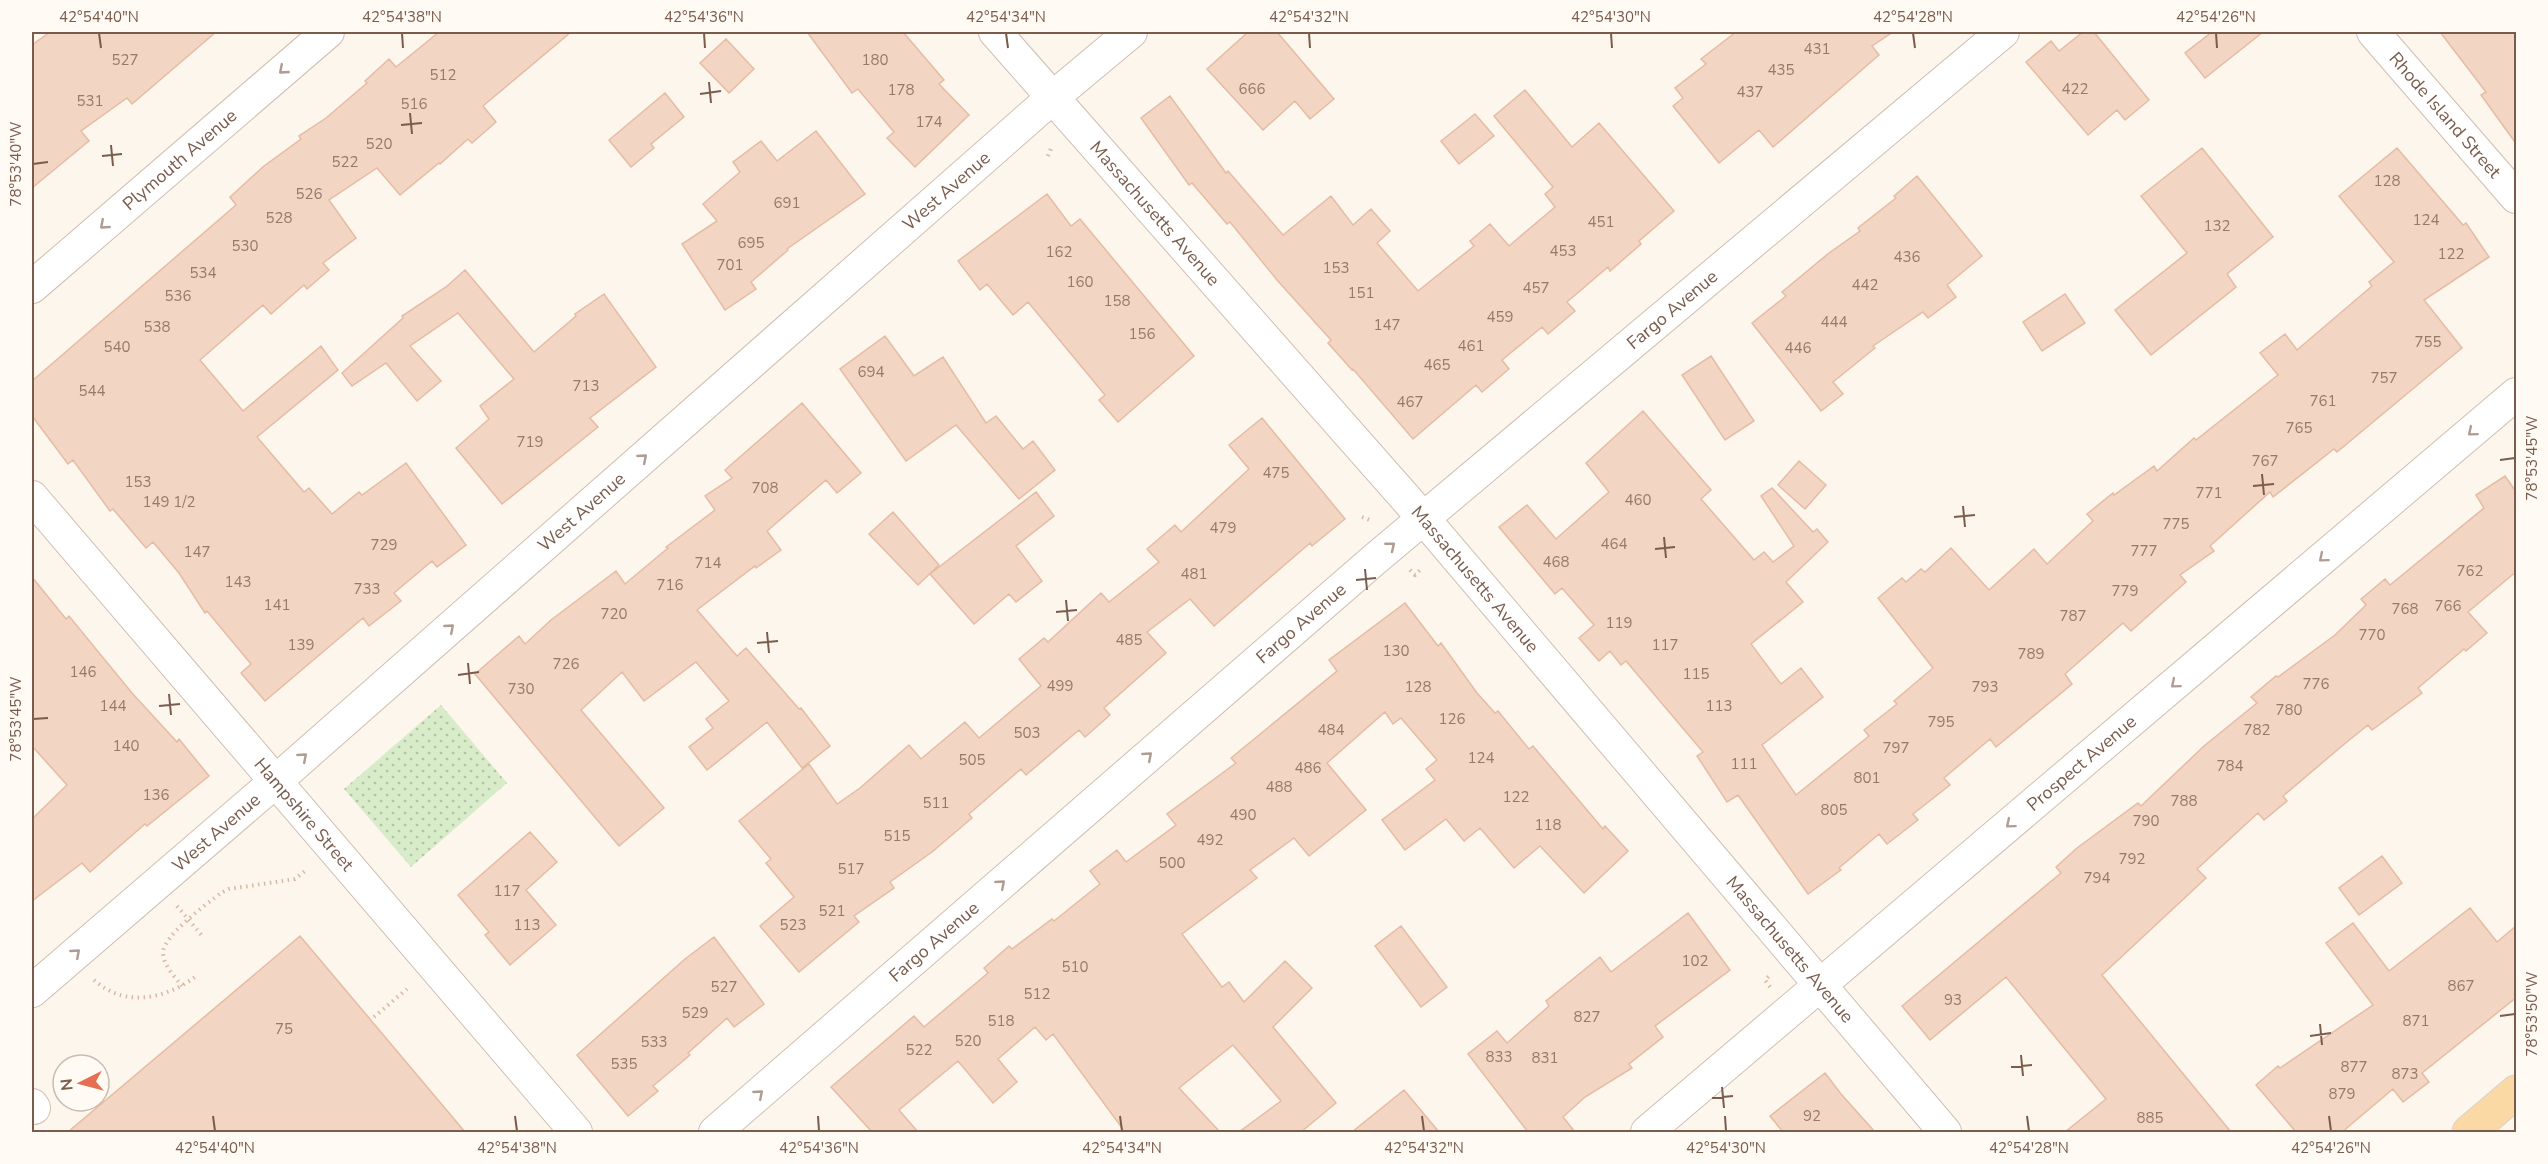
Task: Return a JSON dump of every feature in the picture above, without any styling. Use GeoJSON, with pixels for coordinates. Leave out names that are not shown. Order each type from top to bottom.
{"type":"FeatureCollection","features":[{"type":"Feature","properties":{"kind":"main road"},"geometry":{"type":"LineString","coordinates":[[2469,1132],[2517,1092]]}},
{"type":"Feature","properties":{"kind":"street","name":"Plymouth Avenue"},"geometry":{"type":"LineString","coordinates":[[32,287],[328,32]]}},
{"type":"Feature","properties":{"kind":"street","name":"Massachusetts Avenue"},"geometry":{"type":"LineString","coordinates":[[995,32],[1424,519],[1945,1132]]}},
{"type":"Feature","properties":{"kind":"street","name":"West Avenue"},"geometry":{"type":"LineString","coordinates":[[32,991],[276,781],[1052,98],[1131,32]]}},
{"type":"Feature","properties":{"kind":"street","name":"Fargo Avenue"},"geometry":{"type":"LineString","coordinates":[[715,1132],[1375,558],[2003,32]]}},
{"type":"Feature","properties":{"kind":"street","name":"Rhode Island Street"},"geometry":{"type":"LineString","coordinates":[[2373,32],[2517,196]]}},
{"type":"Feature","properties":{"kind":"street","name":"Prospect Avenue"},"geometry":{"type":"LineString","coordinates":[[1647,1132],[2517,394]]}},
{"type":"Feature","properties":{"kind":"street","name":"Hampshire Street"},"geometry":{"type":"LineString","coordinates":[[32,497],[576,1132]]}},
{"type":"Feature","properties":{"kind":"path"},"geometry":{"type":"LineString","coordinates":[[1048,156],[1052,146]]}},
{"type":"Feature","properties":{"kind":"path"},"geometry":{"type":"LineString","coordinates":[[1362,517],[1370,520]]}},
{"type":"Feature","properties":{"kind":"path"},"geometry":{"type":"LineString","coordinates":[[1415,575],[1422,568]]}},
{"type":"Feature","properties":{"kind":"path"},"geometry":{"type":"LineString","coordinates":[[183,986],[167,966],[162,950],[171,936],[221,893],[229,889],[295,879],[305,871]]}},
{"type":"Feature","properties":{"kind":"path"},"geometry":{"type":"LineString","coordinates":[[170,898],[204,938]]}},
{"type":"Feature","properties":{"kind":"path"},"geometry":{"type":"LineString","coordinates":[[92,978],[110,990],[129,996],[146,997],[169,993],[195,977]]}},
{"type":"Feature","properties":{"kind":"path"},"geometry":{"type":"LineString","coordinates":[[374,1017],[407,989]]}},
{"type":"Feature","properties":{"kind":"green space"},"geometry":{"type":"Polygon","coordinates":[[[441,705],[507,783],[411,867],[344,789],[441,705]]]}},
{"type":"Feature","properties":{"kind":"building"},"geometry":{"type":"Polygon","coordinates":[[[50,32],[216,32],[132,104],[127,98],[81,131],[89,141],[32,188],[32,45],[50,32]]]}},
{"type":"Feature","properties":{"kind":"building"},"geometry":{"type":"Polygon","coordinates":[[[439,32],[571,32],[483,106],[496,122],[472,143],[468,139],[400,195],[377,168],[329,200],[356,238],[323,263],[329,270],[307,289],[304,285],[271,314],[263,305],[200,360],[243,411],[321,346],[338,370],[257,437],[304,492],[309,488],[332,514],[359,492],[362,495],[406,463],[466,545],[437,567],[432,561],[394,593],[401,601],[369,626],[363,618],[265,701],[241,673],[251,664],[207,611],[205,613],[179,573],[153,542],[146,548],[113,509],[110,511],[73,460],[68,464],[32,416],[32,381],[236,205],[230,197],[264,166],[301,139],[299,136],[326,118],[367,83],[365,81],[389,59],[396,67],[439,32]]]}},
{"type":"Feature","properties":{"kind":"building"},"geometry":{"type":"Polygon","coordinates":[[[807,32],[903,32],[944,80],[939,84],[969,115],[915,167],[887,138],[894,132],[858,89],[852,93],[807,32]]]}},
{"type":"Feature","properties":{"kind":"building"},"geometry":{"type":"Polygon","coordinates":[[[1248,32],[1277,32],[1334,99],[1310,119],[1295,101],[1263,130],[1207,69],[1248,32]]]}},
{"type":"Feature","properties":{"kind":"building"},"geometry":{"type":"Polygon","coordinates":[[[1736,32],[1893,32],[1872,46],[1879,55],[1773,147],[1759,130],[1719,163],[1673,106],[1683,98],[1675,88],[1706,64],[1701,59],[1736,32]]]}},
{"type":"Feature","properties":{"kind":"building"},"geometry":{"type":"Polygon","coordinates":[[[2083,32],[2094,32],[2149,100],[2125,120],[2117,110],[2088,135],[2026,62],[2051,41],[2059,51],[2083,32]]]}},
{"type":"Feature","properties":{"kind":"building"},"geometry":{"type":"Polygon","coordinates":[[[2212,32],[2263,32],[2205,78],[2185,53],[2212,32]]]}},
{"type":"Feature","properties":{"kind":"building"},"geometry":{"type":"Polygon","coordinates":[[[2440,32],[2517,32],[2517,145],[2481,95],[2486,92],[2440,32]]]}},
{"type":"Feature","properties":{"kind":"building"},"geometry":{"type":"Polygon","coordinates":[[[726,39],[754,69],[729,93],[700,63],[726,39]]]}},
{"type":"Feature","properties":{"kind":"building"},"geometry":{"type":"Polygon","coordinates":[[[1525,90],[1572,147],[1599,123],[1674,211],[1639,241],[1641,244],[1610,271],[1608,267],[1567,302],[1575,311],[1548,334],[1542,327],[1502,360],[1509,369],[1482,392],[1476,385],[1413,439],[1328,343],[1331,340],[1277,280],[1230,222],[1227,224],[1192,183],[1189,185],[1141,118],[1170,96],[1226,173],[1228,171],[1283,235],[1331,196],[1353,225],[1371,209],[1390,231],[1377,243],[1418,291],[1474,246],[1470,241],[1490,224],[1509,246],[1555,207],[1545,194],[1553,187],[1494,116],[1525,90]]]}},
{"type":"Feature","properties":{"kind":"building"},"geometry":{"type":"Polygon","coordinates":[[[665,93],[684,117],[651,144],[654,148],[631,167],[609,140],[665,93]]]}},
{"type":"Feature","properties":{"kind":"building"},"geometry":{"type":"Polygon","coordinates":[[[1475,114],[1494,136],[1459,164],[1441,141],[1475,114]]]}},
{"type":"Feature","properties":{"kind":"building"},"geometry":{"type":"Polygon","coordinates":[[[816,131],[865,194],[787,249],[751,282],[756,289],[725,310],[682,244],[717,221],[703,204],[740,172],[733,162],[761,141],[777,161],[816,131]]]}},
{"type":"Feature","properties":{"kind":"building"},"geometry":{"type":"Polygon","coordinates":[[[2202,148],[2273,237],[2227,274],[2236,287],[2151,355],[2115,310],[2187,253],[2141,196],[2202,148]]]}},
{"type":"Feature","properties":{"kind":"building"},"geometry":{"type":"Polygon","coordinates":[[[2397,148],[2463,225],[2466,223],[2489,257],[2424,300],[2462,348],[2337,452],[2334,449],[2273,497],[2270,492],[2210,546],[2214,551],[2180,575],[2186,582],[2131,631],[2123,623],[2065,674],[2072,684],[1996,747],[1990,739],[1944,778],[1950,785],[1913,814],[1918,820],[1887,844],[1879,834],[1839,868],[1841,870],[1808,894],[1738,795],[1727,802],[1697,756],[1703,752],[1626,661],[1621,665],[1610,651],[1599,661],[1579,638],[1594,625],[1562,588],[1555,594],[1499,527],[1527,505],[1556,539],[1609,492],[1586,463],[1643,411],[1711,490],[1701,499],[1754,560],[1764,552],[1773,562],[1794,546],[1761,496],[1772,488],[1813,532],[1817,529],[1828,542],[1786,582],[1803,602],[1751,644],[1781,684],[1801,668],[1823,697],[1762,745],[1796,795],[1869,736],[1864,730],[1897,704],[1894,701],[1933,668],[1878,598],[1902,578],[1906,582],[1921,569],[1925,572],[1951,548],[1989,590],[2034,549],[2047,564],[2093,521],[2087,514],[2113,493],[2114,495],[2154,466],[2157,471],[2194,438],[2196,440],[2278,375],[2260,353],[2285,334],[2297,350],[2372,286],[2369,282],[2394,262],[2339,196],[2397,148]]]}},
{"type":"Feature","properties":{"kind":"building"},"geometry":{"type":"Polygon","coordinates":[[[1917,176],[1982,256],[1947,285],[1956,297],[1928,318],[1923,312],[1873,346],[1875,348],[1833,382],[1843,394],[1821,411],[1752,323],[1786,296],[1782,292],[1860,231],[1858,228],[1896,198],[1894,196],[1917,176]]]}},
{"type":"Feature","properties":{"kind":"building"},"geometry":{"type":"Polygon","coordinates":[[[1047,194],[1071,226],[1080,219],[1194,356],[1118,422],[1099,400],[1105,395],[1028,302],[1013,315],[987,284],[980,290],[958,261],[1047,194]]]}},
{"type":"Feature","properties":{"kind":"building"},"geometry":{"type":"Polygon","coordinates":[[[465,270],[534,352],[576,316],[575,314],[604,294],[656,367],[590,418],[598,427],[502,504],[456,448],[489,419],[480,406],[514,379],[458,313],[410,346],[441,381],[417,401],[386,363],[352,386],[342,373],[403,318],[402,316],[446,287],[465,270]]]}},
{"type":"Feature","properties":{"kind":"building"},"geometry":{"type":"Polygon","coordinates":[[[2065,294],[2085,323],[2042,351],[2023,322],[2065,294]]]}},
{"type":"Feature","properties":{"kind":"building"},"geometry":{"type":"Polygon","coordinates":[[[885,336],[914,376],[943,357],[986,423],[996,416],[1023,449],[1033,441],[1055,470],[1019,499],[956,425],[906,461],[840,369],[885,336]]]}},
{"type":"Feature","properties":{"kind":"building"},"geometry":{"type":"Polygon","coordinates":[[[1711,356],[1754,421],[1725,440],[1682,375],[1711,356]]]}},
{"type":"Feature","properties":{"kind":"building"},"geometry":{"type":"Polygon","coordinates":[[[802,403],[861,473],[837,493],[826,480],[767,531],[781,550],[756,568],[755,566],[697,610],[737,656],[746,648],[799,709],[801,708],[830,746],[802,768],[767,722],[707,770],[689,747],[713,728],[706,719],[729,701],[696,662],[644,701],[622,672],[581,710],[664,808],[619,846],[475,674],[519,636],[525,644],[551,620],[616,571],[625,584],[668,548],[666,547],[715,510],[705,496],[732,478],[725,470],[802,403]]]}},
{"type":"Feature","properties":{"kind":"building"},"geometry":{"type":"Polygon","coordinates":[[[1262,418],[1345,519],[1312,546],[1310,543],[1214,626],[1190,599],[1147,632],[1166,653],[1104,708],[1110,715],[1085,737],[1079,730],[1026,775],[1021,769],[969,814],[972,818],[932,852],[890,882],[894,888],[854,916],[859,922],[799,972],[760,926],[794,897],[766,863],[771,859],[739,821],[809,764],[837,804],[860,788],[909,745],[921,759],[965,722],[979,738],[1041,686],[1019,659],[1044,638],[1048,642],[1101,593],[1109,602],[1159,562],[1147,549],[1175,525],[1181,532],[1249,469],[1229,445],[1262,418]]]}},
{"type":"Feature","properties":{"kind":"building"},"geometry":{"type":"Polygon","coordinates":[[[1799,461],[1826,485],[1805,509],[1778,485],[1799,461]]]}},
{"type":"Feature","properties":{"kind":"building"},"geometry":{"type":"Polygon","coordinates":[[[2505,476],[2517,493],[2517,571],[2468,612],[2487,633],[2466,651],[2464,649],[2418,688],[2422,693],[2372,730],[2368,725],[2342,746],[2283,796],[2287,801],[2264,820],[2258,813],[2197,869],[2206,878],[2102,975],[2231,1132],[2065,1132],[2106,1099],[2006,977],[1930,1040],[1902,1006],[2061,873],[2056,867],[2077,848],[2138,803],[2141,806],[2204,746],[2257,703],[2251,697],[2276,676],[2278,677],[2335,635],[2366,605],[2361,599],[2385,579],[2390,585],[2484,508],[2476,495],[2505,476]]]}},
{"type":"Feature","properties":{"kind":"building"},"geometry":{"type":"Polygon","coordinates":[[[1036,492],[1054,516],[1016,546],[1042,581],[1016,602],[1009,594],[974,624],[930,574],[1036,492]]]}},
{"type":"Feature","properties":{"kind":"building"},"geometry":{"type":"Polygon","coordinates":[[[893,512],[939,565],[918,585],[869,534],[893,512]]]}},
{"type":"Feature","properties":{"kind":"building"},"geometry":{"type":"Polygon","coordinates":[[[32,577],[66,619],[69,616],[132,693],[177,742],[179,739],[209,776],[147,826],[145,824],[90,872],[82,863],[32,901],[32,819],[67,785],[32,746],[32,577]]]}},
{"type":"Feature","properties":{"kind":"building"},"geometry":{"type":"Polygon","coordinates":[[[1405,603],[1438,646],[1441,643],[1477,693],[1495,713],[1498,711],[1529,749],[1533,746],[1603,829],[1605,826],[1628,851],[1584,893],[1540,846],[1514,868],[1480,828],[1464,841],[1446,819],[1405,850],[1382,820],[1435,780],[1426,769],[1437,760],[1401,718],[1393,724],[1385,712],[1327,763],[1366,810],[1309,856],[1294,838],[1250,870],[1257,878],[1182,934],[1222,987],[1229,982],[1244,1002],[1285,961],[1312,988],[1273,1027],[1336,1103],[1301,1132],[1239,1132],[1281,1101],[1233,1045],[1179,1088],[1220,1132],[1125,1132],[1053,1034],[1046,1040],[1035,1027],[998,1059],[1017,1082],[993,1103],[958,1061],[899,1110],[918,1132],[872,1132],[831,1087],[914,1016],[924,1027],[988,973],[984,968],[1009,946],[1012,949],[1052,919],[1054,921],[1100,884],[1090,871],[1117,850],[1126,862],[1176,825],[1167,814],[1236,763],[1231,758],[1337,671],[1329,660],[1405,603]]]}},
{"type":"Feature","properties":{"kind":"building"},"geometry":{"type":"Polygon","coordinates":[[[530,832],[557,862],[526,890],[556,925],[510,965],[485,935],[489,932],[458,895],[530,832]]]}},
{"type":"Feature","properties":{"kind":"building"},"geometry":{"type":"Polygon","coordinates":[[[2382,856],[2402,883],[2359,915],[2339,888],[2382,856]]]}},
{"type":"Feature","properties":{"kind":"building"},"geometry":{"type":"Polygon","coordinates":[[[2470,908],[2497,942],[2517,925],[2517,997],[2422,1073],[2429,1082],[2403,1102],[2393,1089],[2342,1132],[2296,1132],[2256,1085],[2278,1066],[2280,1068],[2373,1005],[2326,943],[2353,923],[2389,971],[2470,908]]]}},
{"type":"Feature","properties":{"kind":"building"},"geometry":{"type":"Polygon","coordinates":[[[1688,913],[1730,970],[1655,1026],[1663,1037],[1629,1064],[1632,1068],[1585,1097],[1563,1117],[1575,1132],[1528,1132],[1468,1054],[1497,1031],[1507,1043],[1549,1006],[1546,1001],[1600,957],[1611,972],[1688,913]]]}},
{"type":"Feature","properties":{"kind":"building"},"geometry":{"type":"Polygon","coordinates":[[[1401,926],[1447,987],[1421,1007],[1375,946],[1401,926]]]}},
{"type":"Feature","properties":{"kind":"building"},"geometry":{"type":"Polygon","coordinates":[[[300,936],[465,1132],[68,1132],[90,1113],[111,1113],[111,1096],[300,936]]]}},
{"type":"Feature","properties":{"kind":"building"},"geometry":{"type":"Polygon","coordinates":[[[714,937],[764,1004],[734,1027],[727,1018],[688,1053],[690,1055],[653,1086],[658,1091],[628,1116],[577,1055],[685,959],[714,937]]]}},
{"type":"Feature","properties":{"kind":"building"},"geometry":{"type":"Polygon","coordinates":[[[1825,1073],[1875,1132],[1783,1132],[1770,1116],[1825,1073]]]}},
{"type":"Feature","properties":{"kind":"building"},"geometry":{"type":"Polygon","coordinates":[[[1404,1090],[1439,1132],[1352,1132],[1404,1090]]]}}]}
